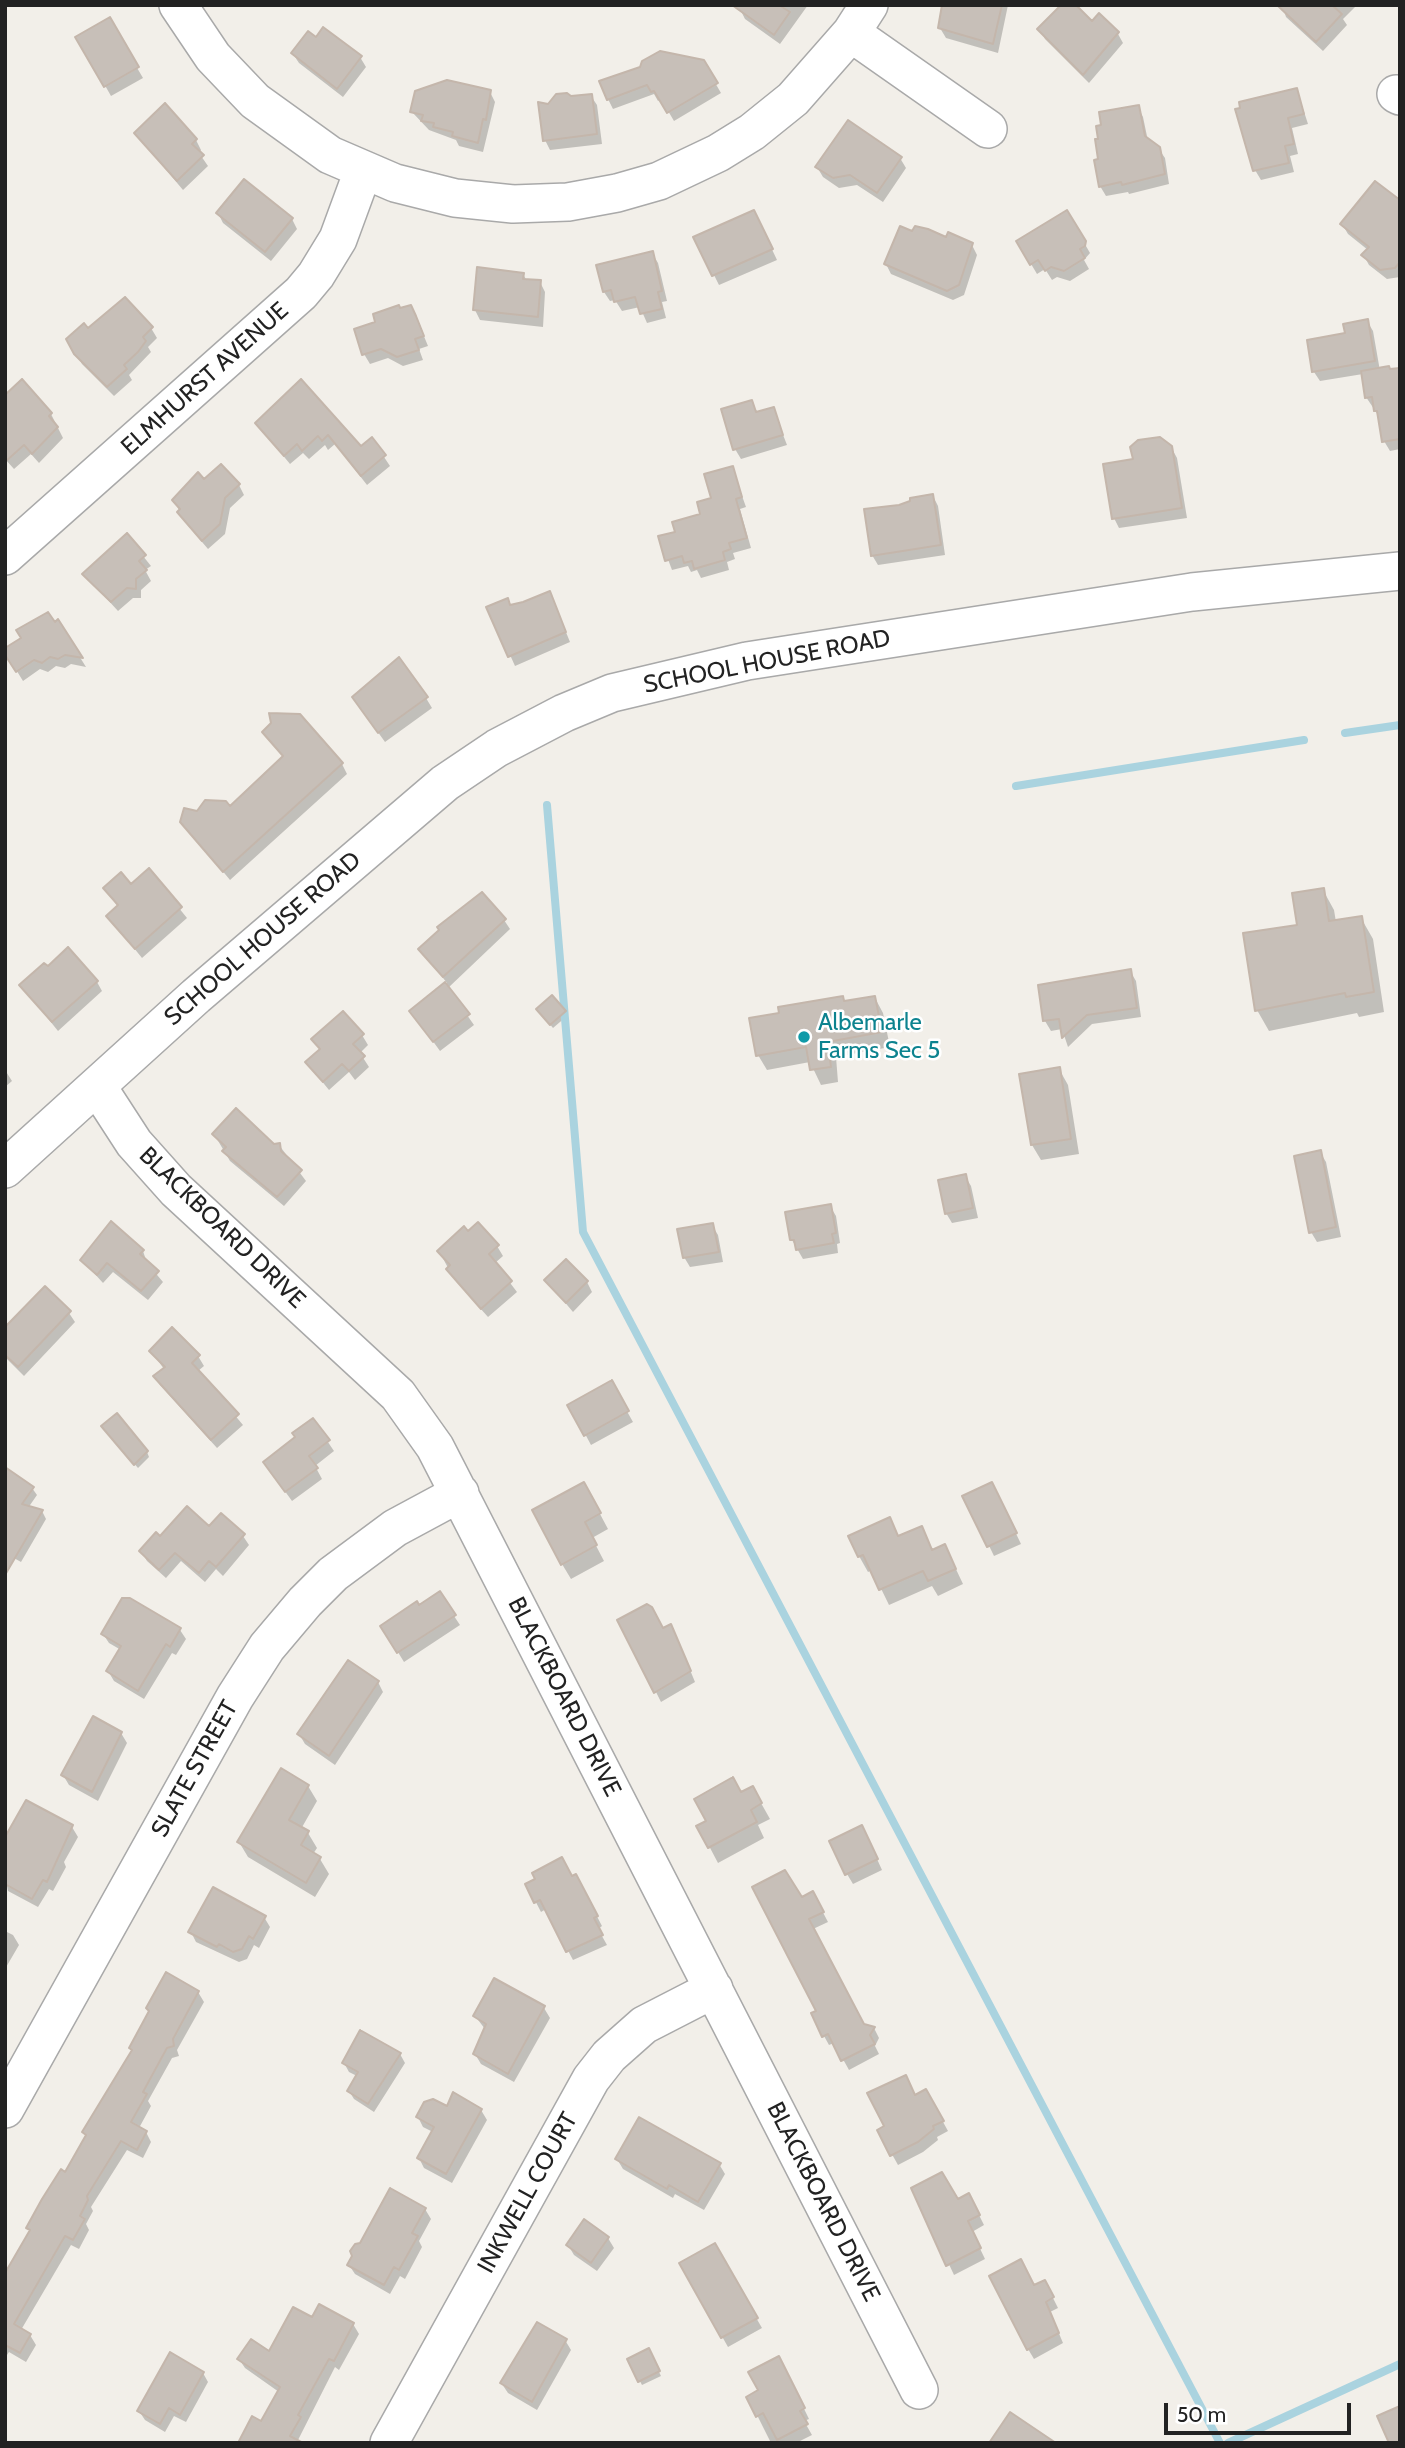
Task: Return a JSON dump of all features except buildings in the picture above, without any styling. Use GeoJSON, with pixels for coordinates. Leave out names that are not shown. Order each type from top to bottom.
{"type":"FeatureCollection","features":[{"type":"Feature","properties":{"kind":"street"},"geometry":{"type":"LineString","coordinates":[[178,5],[213,57],[255,101],[330,155],[394,184],[455,198],[513,204],[568,202],[617,193],[659,181],[718,153],[752,132],[793,99],[860,19],[988,129]]}},
{"type":"Feature","properties":{"kind":"street","name":"ELMHURST AVENUE"},"geometry":{"type":"LineString","coordinates":[[5,556],[301,293],[316,275],[338,239],[363,171]]}},
{"type":"Feature","properties":{"kind":"street","name":"SCHOOL HOUSE ROAD"},"geometry":{"type":"LineString","coordinates":[[5,1169],[327,882],[445,783],[538,725],[611,693],[747,661],[1192,592],[1400,571]]}},
{"type":"Feature","properties":{"kind":"street","name":"BLACKBOARD DRIVE"},"geometry":{"type":"LineString","coordinates":[[97,1086],[134,1143],[176,1190],[398,1395],[436,1447],[919,2390]]}},
{"type":"Feature","properties":{"kind":"street","name":"SLATE STREET"},"geometry":{"type":"LineString","coordinates":[[5,2109],[235,1697],[267,1647],[333,1574],[395,1528],[460,1493]]}},
{"type":"Feature","properties":{"kind":"street","name":"INKWELL COURT"},"geometry":{"type":"LineString","coordinates":[[389,2443],[591,2079],[609,2056],[644,2025],[714,1989]]}},
{"type":"Feature","properties":{"kind":"waterway"},"geometry":{"type":"LineString","coordinates":[[1345,733],[1400,725]]}},
{"type":"Feature","properties":{"kind":"waterway"},"geometry":{"type":"LineString","coordinates":[[1016,786],[1304,740]]}},
{"type":"Feature","properties":{"kind":"waterway"},"geometry":{"type":"LineString","coordinates":[[547,805],[583,1232],[1220,2443]]}},
{"type":"Feature","properties":{"kind":"waterway"},"geometry":{"type":"LineString","coordinates":[[1228,2443],[1400,2364]]}},
{"type":"Feature","properties":{"kind":"place","name":"Albemarle Farms Sec 5"},"geometry":{"type":"Point","coordinates":[804,1037]}}]}
